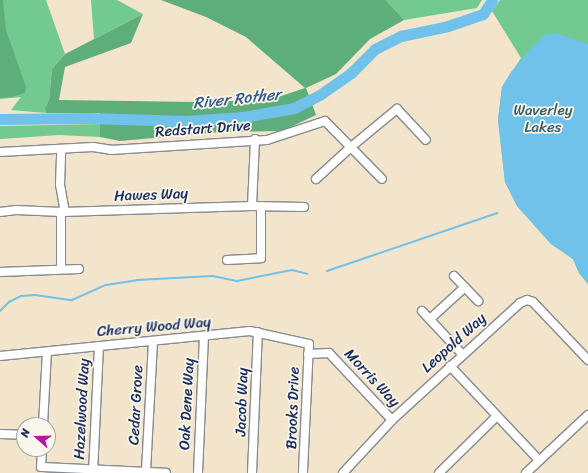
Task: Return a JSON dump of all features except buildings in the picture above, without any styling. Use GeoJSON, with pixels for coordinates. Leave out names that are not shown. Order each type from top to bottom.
{"type":"FeatureCollection","features":[{"type":"Feature","properties":{"kind":"street"},"geometry":{"type":"LineString","coordinates":[[316,179],[398,109],[426,140]]}},
{"type":"Feature","properties":{"kind":"street","name":"Redstart Drive"},"geometry":{"type":"LineString","coordinates":[[0,152],[93,147],[111,150],[255,139],[267,140],[325,121],[382,179]]}},
{"type":"Feature","properties":{"kind":"street"},"geometry":{"type":"LineString","coordinates":[[252,206],[255,139]]}},
{"type":"Feature","properties":{"kind":"street"},"geometry":{"type":"LineString","coordinates":[[61,149],[60,185],[64,202],[62,212],[61,269]]}},
{"type":"Feature","properties":{"kind":"street","name":"Hawes Way"},"geometry":{"type":"LineString","coordinates":[[0,212],[16,210],[62,212],[252,206],[304,207]]}},
{"type":"Feature","properties":{"kind":"street"},"geometry":{"type":"LineString","coordinates":[[227,260],[261,258],[261,206]]}},
{"type":"Feature","properties":{"kind":"street"},"geometry":{"type":"LineString","coordinates":[[0,272],[79,269]]}},
{"type":"Feature","properties":{"kind":"street"},"geometry":{"type":"LineString","coordinates":[[454,276],[478,301]]}},
{"type":"Feature","properties":{"kind":"street"},"geometry":{"type":"LineString","coordinates":[[430,319],[465,287]]}},
{"type":"Feature","properties":{"kind":"street","name":"Leopold Way"},"geometry":{"type":"LineString","coordinates":[[344,472],[392,420],[520,303],[527,300],[533,302],[588,360]]}},
{"type":"Feature","properties":{"kind":"street"},"geometry":{"type":"LineString","coordinates":[[422,311],[463,355]]}},
{"type":"Feature","properties":{"kind":"street","name":"Cherry Wood Way"},"geometry":{"type":"LineString","coordinates":[[0,356],[250,332],[258,332],[309,344]]}},
{"type":"Feature","properties":{"kind":"street","name":"Jacob Way"},"geometry":{"type":"LineString","coordinates":[[252,473],[258,332]]}},
{"type":"Feature","properties":{"kind":"street","name":"Oak Dene Way"},"geometry":{"type":"LineString","coordinates":[[198,473],[204,337]]}},
{"type":"Feature","properties":{"kind":"street","name":"Cedar Grove"},"geometry":{"type":"LineString","coordinates":[[146,472],[153,341]]}},
{"type":"Feature","properties":{"kind":"street","name":"Brooks Drive"},"geometry":{"type":"LineString","coordinates":[[303,473],[309,344]]}},
{"type":"Feature","properties":{"kind":"street","name":"Hazelwood Way"},"geometry":{"type":"LineString","coordinates":[[93,471],[99,346]]}},
{"type":"Feature","properties":{"kind":"street"},"geometry":{"type":"LineString","coordinates":[[43,417],[47,352]]}},
{"type":"Feature","properties":{"kind":"street","name":"Morris Way"},"geometry":{"type":"LineString","coordinates":[[308,354],[329,353],[392,420]]}},
{"type":"Feature","properties":{"kind":"street"},"geometry":{"type":"LineString","coordinates":[[450,366],[539,460]]}},
{"type":"Feature","properties":{"kind":"street"},"geometry":{"type":"LineString","coordinates":[[526,473],[588,415]]}},
{"type":"Feature","properties":{"kind":"street"},"geometry":{"type":"LineString","coordinates":[[438,473],[496,416]]}},
{"type":"Feature","properties":{"kind":"street"},"geometry":{"type":"LineString","coordinates":[[0,434],[16,435]]}},
{"type":"Feature","properties":{"kind":"street"},"geometry":{"type":"LineString","coordinates":[[42,457],[41,467],[93,471],[166,473]]}},
{"type":"Feature","properties":{"kind":"green space"},"geometry":{"type":"Polygon","coordinates":[[[0,0],[3,10],[3,0],[46,0],[65,54],[52,69],[49,100],[45,108],[46,113],[11,110],[21,97],[0,99],[0,0]]]}},
{"type":"Feature","properties":{"kind":"green space"},"geometry":{"type":"Polygon","coordinates":[[[0,0],[3,0],[6,30],[26,87],[25,93],[0,98],[0,0]]]}},
{"type":"Feature","properties":{"kind":"green space"},"geometry":{"type":"Polygon","coordinates":[[[91,0],[117,0],[143,14],[94,39],[91,0]]]}},
{"type":"Feature","properties":{"kind":"green space"},"geometry":{"type":"Polygon","coordinates":[[[161,0],[386,0],[404,20],[370,39],[336,74],[306,88],[316,115],[282,131],[220,132],[120,141],[100,137],[100,113],[46,113],[45,108],[49,100],[52,69],[65,54],[143,14],[131,43],[65,67],[59,100],[197,102],[269,100],[305,88],[246,37],[206,17],[161,0]]]}},
{"type":"Feature","properties":{"kind":"green space"},"geometry":{"type":"Polygon","coordinates":[[[386,0],[482,0],[477,8],[404,20],[386,0]]]}},
{"type":"Feature","properties":{"kind":"green space","name":"Waverley Lakes"},"geometry":{"type":"Polygon","coordinates":[[[500,0],[588,0],[588,284],[579,273],[573,259],[551,244],[517,206],[505,182],[498,120],[502,87],[521,58],[492,11],[500,0]]]}},
{"type":"Feature","properties":{"kind":"green space"},"geometry":{"type":"Polygon","coordinates":[[[100,124],[100,137],[59,135],[0,139],[0,126],[100,124]]]}},
{"type":"Feature","properties":{"kind":"water","name":"Waverley Lakes"},"geometry":{"type":"Polygon","coordinates":[[[556,33],[588,44],[588,284],[579,273],[573,259],[551,244],[517,206],[505,182],[498,120],[502,87],[511,72],[544,35],[556,33]]]}},
{"type":"Feature","properties":{"kind":"waterway","name":"River Rother"},"geometry":{"type":"LineString","coordinates":[[0,119],[88,118],[185,121],[243,117],[294,108],[321,94],[351,73],[375,49],[401,36],[448,26],[483,14],[492,0]]}},
{"type":"Feature","properties":{"kind":"waterway"},"geometry":{"type":"LineString","coordinates":[[327,271],[497,213]]}},
{"type":"Feature","properties":{"kind":"waterway"},"geometry":{"type":"LineString","coordinates":[[0,311],[9,302],[21,296],[35,295],[72,300],[106,285],[137,280],[213,276],[237,281],[292,270],[308,274]]}}]}
